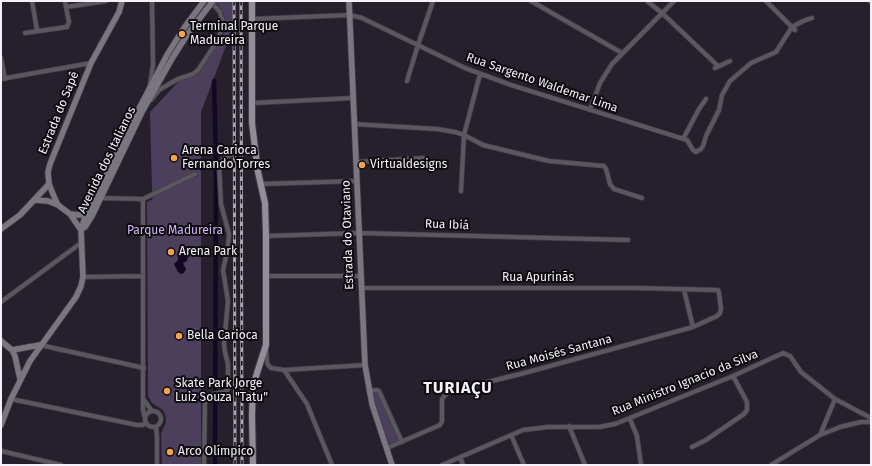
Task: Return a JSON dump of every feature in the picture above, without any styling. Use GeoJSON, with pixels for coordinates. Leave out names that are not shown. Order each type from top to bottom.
{"type":"FeatureCollection","features":[{"type":"Feature","properties":{"kind":"main road"},"geometry":{"type":"LineString","coordinates":[[252,1],[252,123],[258,172],[265,203],[266,236],[266,345],[256,373],[253,387],[253,465]]}},
{"type":"Feature","properties":{"kind":"street"},"geometry":{"type":"LineString","coordinates":[[32,1],[37,30]]}},
{"type":"Feature","properties":{"kind":"street"},"geometry":{"type":"LineString","coordinates":[[25,33],[37,30],[67,27],[69,22],[65,1]]}},
{"type":"Feature","properties":{"kind":"street"},"geometry":{"type":"LineString","coordinates":[[66,7],[82,3],[106,1]]}},
{"type":"Feature","properties":{"kind":"street","name":"Estrada do Sapê"},"geometry":{"type":"LineString","coordinates":[[81,230],[70,214],[58,205],[49,184],[48,172],[91,63],[119,12],[122,1]]}},
{"type":"Feature","properties":{"kind":"street"},"geometry":{"type":"LineString","coordinates":[[148,91],[153,68],[152,1]]}},
{"type":"Feature","properties":{"kind":"street","name":"Avenida dos Italianos"},"geometry":{"type":"LineString","coordinates":[[81,230],[85,227],[92,216],[184,28],[204,1]]}},
{"type":"Feature","properties":{"kind":"street"},"geometry":{"type":"LineString","coordinates":[[142,112],[159,90],[178,79],[193,74],[198,70],[218,40],[222,27],[222,19],[217,8],[211,1]]}},
{"type":"Feature","properties":{"kind":"street","name":"Avenida dos Italianos"},"geometry":{"type":"LineString","coordinates":[[81,230],[87,213],[148,91],[170,56],[211,1]]}},
{"type":"Feature","properties":{"kind":"street","name":"Estrada do Otaviano"},"geometry":{"type":"LineString","coordinates":[[349,1],[364,365],[369,391],[392,465]]}},
{"type":"Feature","properties":{"kind":"street"},"geometry":{"type":"LineString","coordinates":[[407,81],[433,1]]}},
{"type":"Feature","properties":{"kind":"street"},"geometry":{"type":"LineString","coordinates":[[530,1],[622,53]]}},
{"type":"Feature","properties":{"kind":"street"},"geometry":{"type":"LineString","coordinates":[[647,1],[662,13],[716,67],[730,61]]}},
{"type":"Feature","properties":{"kind":"street"},"geometry":{"type":"LineString","coordinates":[[590,110],[605,74],[622,53],[674,1]]}},
{"type":"Feature","properties":{"kind":"street"},"geometry":{"type":"LineString","coordinates":[[766,1],[794,29],[803,20],[812,18]]}},
{"type":"Feature","properties":{"kind":"street"},"geometry":{"type":"LineString","coordinates":[[252,19],[350,15]]}},
{"type":"Feature","properties":{"kind":"street","name":"Rua Sargento Waldemar Lima"},"geometry":{"type":"LineString","coordinates":[[350,15],[362,18],[378,25],[480,74],[685,140],[697,152],[701,149],[719,110],[722,95],[730,81],[751,63],[776,52],[794,29]]}},
{"type":"Feature","properties":{"kind":"street"},"geometry":{"type":"LineString","coordinates":[[1,58],[3,79],[91,63]]}},
{"type":"Feature","properties":{"kind":"street"},"geometry":{"type":"LineString","coordinates":[[462,191],[464,135],[480,74]]}},
{"type":"Feature","properties":{"kind":"street"},"geometry":{"type":"LineString","coordinates":[[252,103],[353,98]]}},
{"type":"Feature","properties":{"kind":"street"},"geometry":{"type":"LineString","coordinates":[[685,140],[698,109],[706,99]]}},
{"type":"Feature","properties":{"kind":"street"},"geometry":{"type":"LineString","coordinates":[[354,124],[437,129],[455,132],[483,145],[549,161],[604,166],[610,184],[614,189],[642,198]]}},
{"type":"Feature","properties":{"kind":"street"},"geometry":{"type":"LineString","coordinates":[[204,465],[205,398],[208,395],[225,392],[228,389],[228,364],[224,352],[224,344],[228,294],[223,270],[229,243],[228,226],[221,204],[219,164],[225,157],[231,155]]}},
{"type":"Feature","properties":{"kind":"street"},"geometry":{"type":"LineString","coordinates":[[356,162],[424,158]]}},
{"type":"Feature","properties":{"kind":"street"},"geometry":{"type":"LineString","coordinates":[[101,198],[143,199],[195,174]]}},
{"type":"Feature","properties":{"kind":"street"},"geometry":{"type":"LineString","coordinates":[[261,184],[357,181]]}},
{"type":"Feature","properties":{"kind":"street"},"geometry":{"type":"LineString","coordinates":[[1,228],[20,215],[49,184]]}},
{"type":"Feature","properties":{"kind":"street"},"geometry":{"type":"LineString","coordinates":[[143,199],[143,410],[146,423],[151,427],[156,427],[160,424],[161,418],[157,412],[152,411],[144,400]]}},
{"type":"Feature","properties":{"kind":"street"},"geometry":{"type":"LineString","coordinates":[[34,200],[48,201],[58,205]]}},
{"type":"Feature","properties":{"kind":"street"},"geometry":{"type":"LineString","coordinates":[[70,214],[80,215],[87,213]]}},
{"type":"Feature","properties":{"kind":"street"},"geometry":{"type":"LineString","coordinates":[[1,425],[20,379],[30,361],[40,345],[76,297],[81,286],[83,277],[81,230]]}},
{"type":"Feature","properties":{"kind":"street","name":"Rua Ibiá"},"geometry":{"type":"LineString","coordinates":[[266,236],[359,233],[628,240]]}},
{"type":"Feature","properties":{"kind":"street"},"geometry":{"type":"LineString","coordinates":[[1,302],[81,242]]}},
{"type":"Feature","properties":{"kind":"street"},"geometry":{"type":"LineString","coordinates":[[83,277],[143,276]]}},
{"type":"Feature","properties":{"kind":"street"},"geometry":{"type":"LineString","coordinates":[[266,276],[360,276]]}},
{"type":"Feature","properties":{"kind":"street","name":"Rua Apurinãs"},"geometry":{"type":"LineString","coordinates":[[361,288],[637,288],[718,290],[720,293],[721,309],[717,316]]}},
{"type":"Feature","properties":{"kind":"street"},"geometry":{"type":"LineString","coordinates":[[684,290],[693,327]]}},
{"type":"Feature","properties":{"kind":"street","name":"Rua Moisés Santana"},"geometry":{"type":"LineString","coordinates":[[387,448],[440,425],[442,421],[442,399],[448,392],[693,327],[717,316]]}},
{"type":"Feature","properties":{"kind":"street"},"geometry":{"type":"LineString","coordinates":[[1,341],[12,350],[17,363],[20,379]]}},
{"type":"Feature","properties":{"kind":"street"},"geometry":{"type":"LineString","coordinates":[[12,350],[40,345],[144,368]]}},
{"type":"Feature","properties":{"kind":"street"},"geometry":{"type":"LineString","coordinates":[[266,345],[267,362],[269,368],[284,370],[364,365]]}},
{"type":"Feature","properties":{"kind":"street","name":"Rua Ministro Ignacio da Silva"},"geometry":{"type":"LineString","coordinates":[[442,465],[511,435],[534,428],[569,426],[599,427],[615,424],[733,376],[783,353],[793,359],[803,374],[835,399],[871,418]]}},
{"type":"Feature","properties":{"kind":"street"},"geometry":{"type":"LineString","coordinates":[[284,370],[307,404],[332,465]]}},
{"type":"Feature","properties":{"kind":"street"},"geometry":{"type":"LineString","coordinates":[[692,447],[706,440],[744,414],[747,410],[747,402],[733,376]]}},
{"type":"Feature","properties":{"kind":"street"},"geometry":{"type":"LineString","coordinates":[[369,391],[377,390],[379,392],[402,442]]}},
{"type":"Feature","properties":{"kind":"street"},"geometry":{"type":"LineString","coordinates":[[11,399],[137,425],[143,425],[146,423]]}},
{"type":"Feature","properties":{"kind":"street"},"geometry":{"type":"LineString","coordinates":[[820,435],[835,399]]}},
{"type":"Feature","properties":{"kind":"street"},"geometry":{"type":"LineString","coordinates":[[145,418],[147,413],[152,411]]}},
{"type":"Feature","properties":{"kind":"street"},"geometry":{"type":"LineString","coordinates":[[630,419],[637,436],[641,465]]}},
{"type":"Feature","properties":{"kind":"street"},"geometry":{"type":"LineString","coordinates":[[771,465],[820,435],[861,422],[871,422]]}},
{"type":"Feature","properties":{"kind":"street"},"geometry":{"type":"LineString","coordinates":[[569,426],[585,465]]}},
{"type":"Feature","properties":{"kind":"street"},"geometry":{"type":"LineString","coordinates":[[156,427],[157,465]]}},
{"type":"Feature","properties":{"kind":"street"},"geometry":{"type":"LineString","coordinates":[[511,435],[524,465]]}},
{"type":"Feature","properties":{"kind":"street"},"geometry":{"type":"LineString","coordinates":[[1,452],[61,465]]}},
{"type":"Feature","properties":{"kind":"street"},"geometry":{"type":"LineString","coordinates":[[460,457],[464,465]]}},
{"type":"Feature","properties":{"kind":"green space","name":"Parque Madureira"},"geometry":{"type":"Polygon","coordinates":[[[213,1],[233,1],[232,30],[201,112],[201,465],[162,465],[161,434],[166,422],[166,417],[163,410],[152,403],[148,396],[147,202],[153,199],[150,193],[152,192],[150,112],[181,79],[198,74],[225,31],[224,14],[213,1]]]}},
{"type":"Feature","properties":{"kind":"green space"},"geometry":{"type":"Polygon","coordinates":[[[378,391],[400,440],[387,445],[376,412],[372,392],[378,391]]]}},
{"type":"Feature","properties":{"kind":"shaded area"},"geometry":{"type":"Polygon","coordinates":[[[182,252],[187,254],[188,257],[187,261],[183,263],[186,269],[184,273],[181,274],[178,272],[174,264],[178,260],[178,255],[182,252]]]}},
{"type":"Feature","properties":{"kind":"waterway"},"geometry":{"type":"LineString","coordinates":[[214,81],[216,160],[215,465]]}},
{"type":"Feature","properties":{"kind":"railway"},"geometry":{"type":"LineString","coordinates":[[234,1],[235,465]]}},
{"type":"Feature","properties":{"kind":"railway"},"geometry":{"type":"LineString","coordinates":[[241,1],[242,465]]}},
{"type":"Feature","properties":{"kind":"place","name":"Terminal Parque Madureira"},"geometry":{"type":"Point","coordinates":[182,34]}},
{"type":"Feature","properties":{"kind":"place","name":"Arena Carioca Fernando Torres"},"geometry":{"type":"Point","coordinates":[174,158]}},
{"type":"Feature","properties":{"kind":"place","name":"Virtualdesigns"},"geometry":{"type":"Point","coordinates":[362,165]}},
{"type":"Feature","properties":{"kind":"place","name":"Arena Park"},"geometry":{"type":"Point","coordinates":[171,252]}},
{"type":"Feature","properties":{"kind":"place","name":"Bella Carioca"},"geometry":{"type":"Point","coordinates":[179,336]}},
{"type":"Feature","properties":{"kind":"place","name":"Skate Park Jorge Luiz Souza \"Tatu\""},"geometry":{"type":"Point","coordinates":[167,391]}},
{"type":"Feature","properties":{"kind":"place","name":"Arco Olímpico"},"geometry":{"type":"Point","coordinates":[170,452]}},
{"type":"Feature","properties":{"kind":"district","name":"TURIAÇU"},"geometry":{"type":"Point","coordinates":[458,389]}}]}
